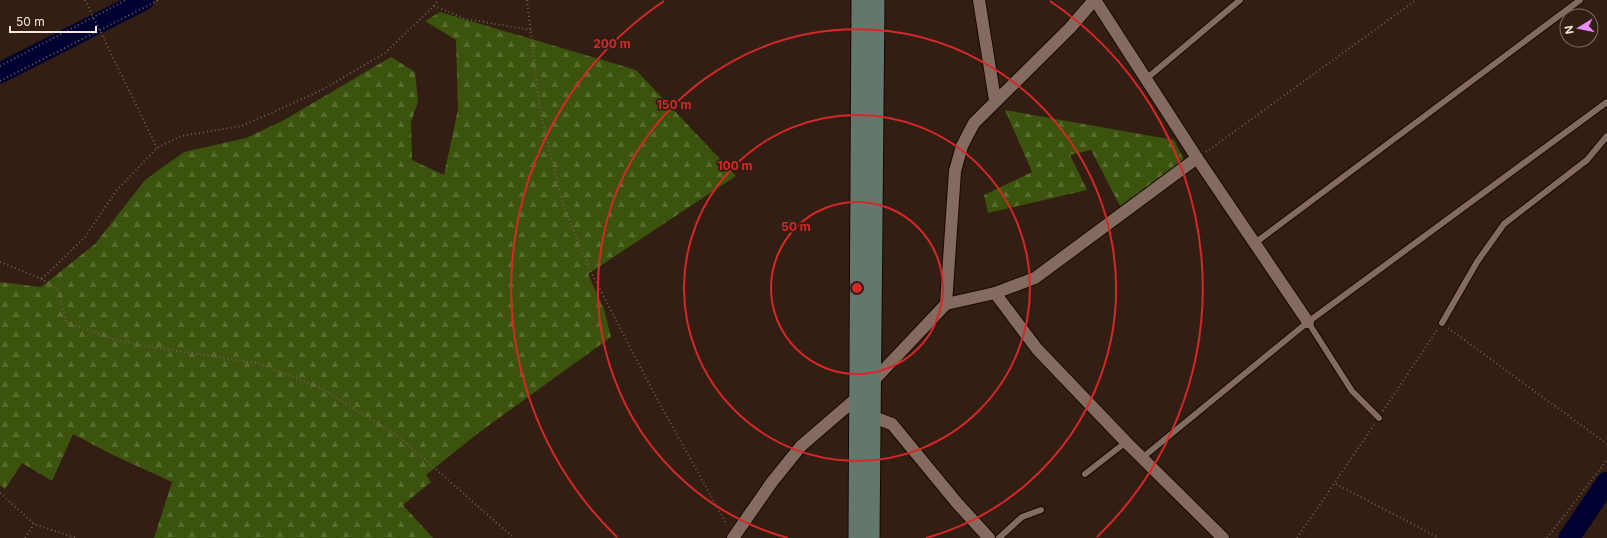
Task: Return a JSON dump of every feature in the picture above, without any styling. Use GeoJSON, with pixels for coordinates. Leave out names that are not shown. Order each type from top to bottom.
{"type":"FeatureCollection","features":[{"type":"Feature","properties":{"kind":"street"},"geometry":{"type":"LineString","coordinates":[[857,538],[859,396],[860,0]]}},
{"type":"Feature","properties":{"kind":"street"},"geometry":{"type":"LineString","coordinates":[[872,538],[876,0]]}},
{"type":"Feature","properties":{"kind":"street"},"geometry":{"type":"LineString","coordinates":[[979,0],[996,100]]}},
{"type":"Feature","properties":{"kind":"street"},"geometry":{"type":"LineString","coordinates":[[946,304],[954,171],[962,146],[974,123],[1070,28],[1094,0],[1197,158],[1308,322]]}},
{"type":"Feature","properties":{"kind":"street"},"geometry":{"type":"LineString","coordinates":[[733,538],[772,482],[801,446],[859,396],[946,304],[995,293],[1035,278],[1197,158]]}},
{"type":"Feature","properties":{"kind":"street"},"geometry":{"type":"LineString","coordinates":[[995,293],[1037,349],[1126,442],[1223,538]]}},
{"type":"Feature","properties":{"kind":"street"},"geometry":{"type":"LineString","coordinates":[[873,417],[892,424],[957,503],[989,538]]}},
{"type":"Feature","properties":{"kind":"lane"},"geometry":{"type":"LineString","coordinates":[[1146,78],[1240,0]]}},
{"type":"Feature","properties":{"kind":"lane"},"geometry":{"type":"LineString","coordinates":[[1255,243],[1580,0]]}},
{"type":"Feature","properties":{"kind":"lane"},"geometry":{"type":"LineString","coordinates":[[1142,458],[1308,322],[1607,102]]}},
{"type":"Feature","properties":{"kind":"lane"},"geometry":{"type":"LineString","coordinates":[[1442,323],[1476,262],[1504,224],[1587,160],[1607,136]]}},
{"type":"Feature","properties":{"kind":"lane"},"geometry":{"type":"LineString","coordinates":[[1308,322],[1352,391],[1379,418]]}},
{"type":"Feature","properties":{"kind":"lane"},"geometry":{"type":"LineString","coordinates":[[1085,474],[1126,442]]}},
{"type":"Feature","properties":{"kind":"lane"},"geometry":{"type":"LineString","coordinates":[[999,538],[1022,517],[1041,510]]}},
{"type":"Feature","properties":{"kind":"path"},"geometry":{"type":"LineString","coordinates":[[85,0],[158,148]]}},
{"type":"Feature","properties":{"kind":"path"},"geometry":{"type":"LineString","coordinates":[[0,66],[126,0]]}},
{"type":"Feature","properties":{"kind":"path"},"geometry":{"type":"LineString","coordinates":[[0,81],[159,0]]}},
{"type":"Feature","properties":{"kind":"path"},"geometry":{"type":"LineString","coordinates":[[42,279],[85,237],[116,191],[158,148],[181,136],[242,126],[322,90],[385,53],[434,6],[438,0]]}},
{"type":"Feature","properties":{"kind":"path"},"geometry":{"type":"LineString","coordinates":[[527,0],[540,110],[562,202],[591,272],[656,398],[733,538]]}},
{"type":"Feature","properties":{"kind":"path"},"geometry":{"type":"LineString","coordinates":[[1197,158],[1416,0]]}},
{"type":"Feature","properties":{"kind":"path"},"geometry":{"type":"LineString","coordinates":[[434,6],[466,19],[531,30]]}},
{"type":"Feature","properties":{"kind":"path"},"geometry":{"type":"LineString","coordinates":[[0,262],[42,279],[59,292],[66,322],[130,343],[257,363],[318,386],[397,435],[514,538]]}},
{"type":"Feature","properties":{"kind":"path"},"geometry":{"type":"LineString","coordinates":[[1298,538],[1336,484],[1442,323],[1607,444]]}},
{"type":"Feature","properties":{"kind":"path"},"geometry":{"type":"LineString","coordinates":[[1547,538],[1607,460]]}},
{"type":"Feature","properties":{"kind":"path"},"geometry":{"type":"LineString","coordinates":[[1336,484],[1439,538]]}},
{"type":"Feature","properties":{"kind":"path"},"geometry":{"type":"LineString","coordinates":[[0,493],[34,524],[76,538]]}},
{"type":"Feature","properties":{"kind":"path"},"geometry":{"type":"LineString","coordinates":[[25,538],[34,524]]}},
{"type":"Feature","properties":{"kind":"green space"},"geometry":{"type":"Polygon","coordinates":[[[440,12],[636,70],[736,176],[588,274],[604,309],[611,337],[477,434],[426,475],[431,482],[403,505],[433,538],[154,538],[172,482],[113,455],[73,434],[52,481],[22,463],[5,489],[0,485],[0,282],[41,287],[95,244],[145,180],[184,152],[246,138],[284,120],[391,57],[415,72],[418,102],[411,122],[412,160],[444,175],[458,109],[456,40],[425,21],[440,12]]]}},
{"type":"Feature","properties":{"kind":"green space"},"geometry":{"type":"Polygon","coordinates":[[[1005,110],[1174,140],[1184,160],[1120,206],[1091,150],[1070,155],[1087,190],[988,213],[984,195],[1032,172],[1005,110]]]}},
{"type":"Feature","properties":{"kind":"waterway"},"geometry":{"type":"LineString","coordinates":[[0,73],[144,0]]}},
{"type":"Feature","properties":{"kind":"waterway"},"geometry":{"type":"LineString","coordinates":[[1569,538],[1607,482]]}}]}
